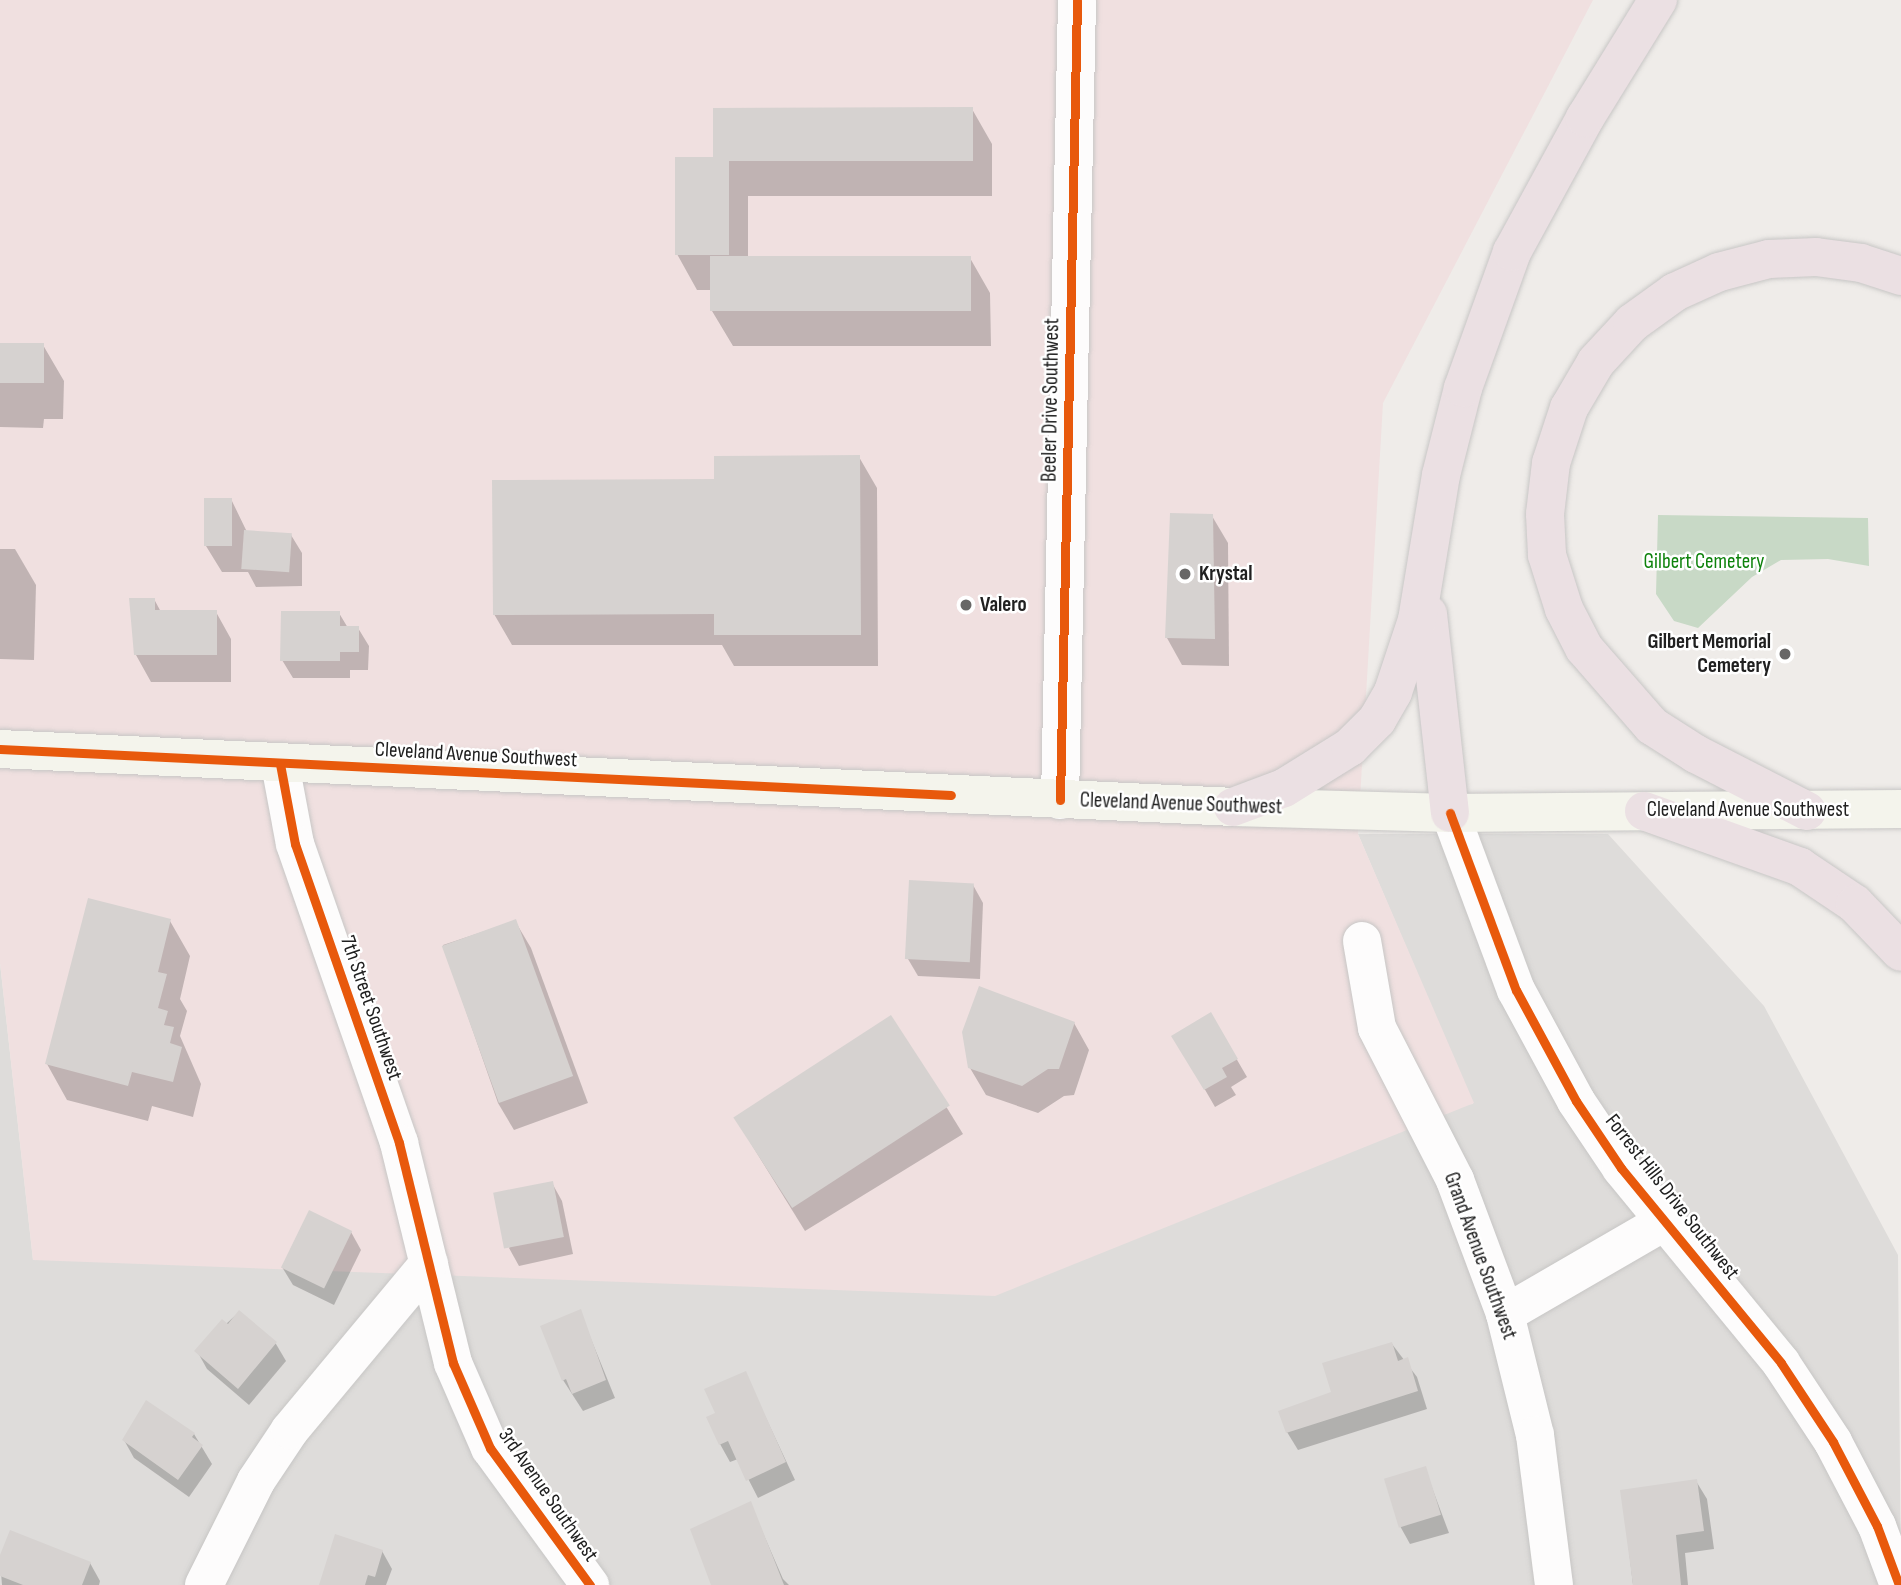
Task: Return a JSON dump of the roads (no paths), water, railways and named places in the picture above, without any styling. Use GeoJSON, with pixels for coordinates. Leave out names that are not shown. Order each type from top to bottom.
{"type":"FeatureCollection","features":[{"type":"Feature","properties":{"kind":"highway"},"geometry":{"type":"LineString","coordinates":[[1233,807],[1321,768],[1377,720],[1406,663],[1427,573],[1441,475],[1463,388],[1512,252],[1585,118],[1658,0]]}},
{"type":"Feature","properties":{"kind":"highway"},"geometry":{"type":"LineString","coordinates":[[1807,811],[1696,754],[1652,726],[1584,648],[1564,609],[1548,555],[1545,514],[1551,464],[1569,408],[1596,362],[1632,323],[1675,292],[1719,272],[1769,259],[1816,257],[1861,263],[1901,276]]}},
{"type":"Feature","properties":{"kind":"highway"},"geometry":{"type":"LineString","coordinates":[[1427,573],[1429,628],[1450,813]]}},
{"type":"Feature","properties":{"kind":"highway"},"geometry":{"type":"LineString","coordinates":[[1644,811],[1800,867],[1855,904],[1901,952]]}},
{"type":"Feature","properties":{"kind":"main road","name":"Cleveland Avenue Southwest"},"geometry":{"type":"LineString","coordinates":[[0,749],[1233,807],[1450,813],[1901,809]]}},
{"type":"Feature","properties":{"kind":"street","name":"Beeler Drive Southwest"},"geometry":{"type":"LineString","coordinates":[[1060,800],[1077,0]]}},
{"type":"Feature","properties":{"kind":"street","name":"7th Street Southwest"},"geometry":{"type":"LineString","coordinates":[[280,764],[295,844],[399,1143],[429,1263]]}},
{"type":"Feature","properties":{"kind":"street","name":"Forrest Hills Drive Southwest"},"geometry":{"type":"LineString","coordinates":[[1450,813],[1516,990],[1576,1101],[1621,1168],[1667,1220],[1781,1363],[1833,1442],[1877,1526],[1899,1585]]}},
{"type":"Feature","properties":{"kind":"street","name":"Grand Avenue Southwest"},"geometry":{"type":"LineString","coordinates":[[1362,941],[1377,1028],[1455,1180],[1505,1314],[1535,1435],[1554,1585]]}},
{"type":"Feature","properties":{"kind":"street"},"geometry":{"type":"LineString","coordinates":[[1505,1314],[1667,1220]]}},
{"type":"Feature","properties":{"kind":"street"},"geometry":{"type":"LineString","coordinates":[[204,1585],[256,1481],[289,1430],[429,1263]]}},
{"type":"Feature","properties":{"kind":"street","name":"3rd Avenue Southwest"},"geometry":{"type":"LineString","coordinates":[[429,1263],[453,1363],[490,1448],[590,1585]]}},
{"type":"Feature","properties":{"kind":"place","name":"Krystal"},"geometry":{"type":"Point","coordinates":[1185,574]}},
{"type":"Feature","properties":{"kind":"place","name":"Valero"},"geometry":{"type":"Point","coordinates":[966,605]}},
{"type":"Feature","properties":{"kind":"place","name":"Gilbert Memorial Cemetery"},"geometry":{"type":"Point","coordinates":[1785,654]}},
{"type":"Feature","properties":{"kind":"park label","name":"Gilbert Cemetery"},"geometry":{"type":"Point","coordinates":[1704,562]}}]}
